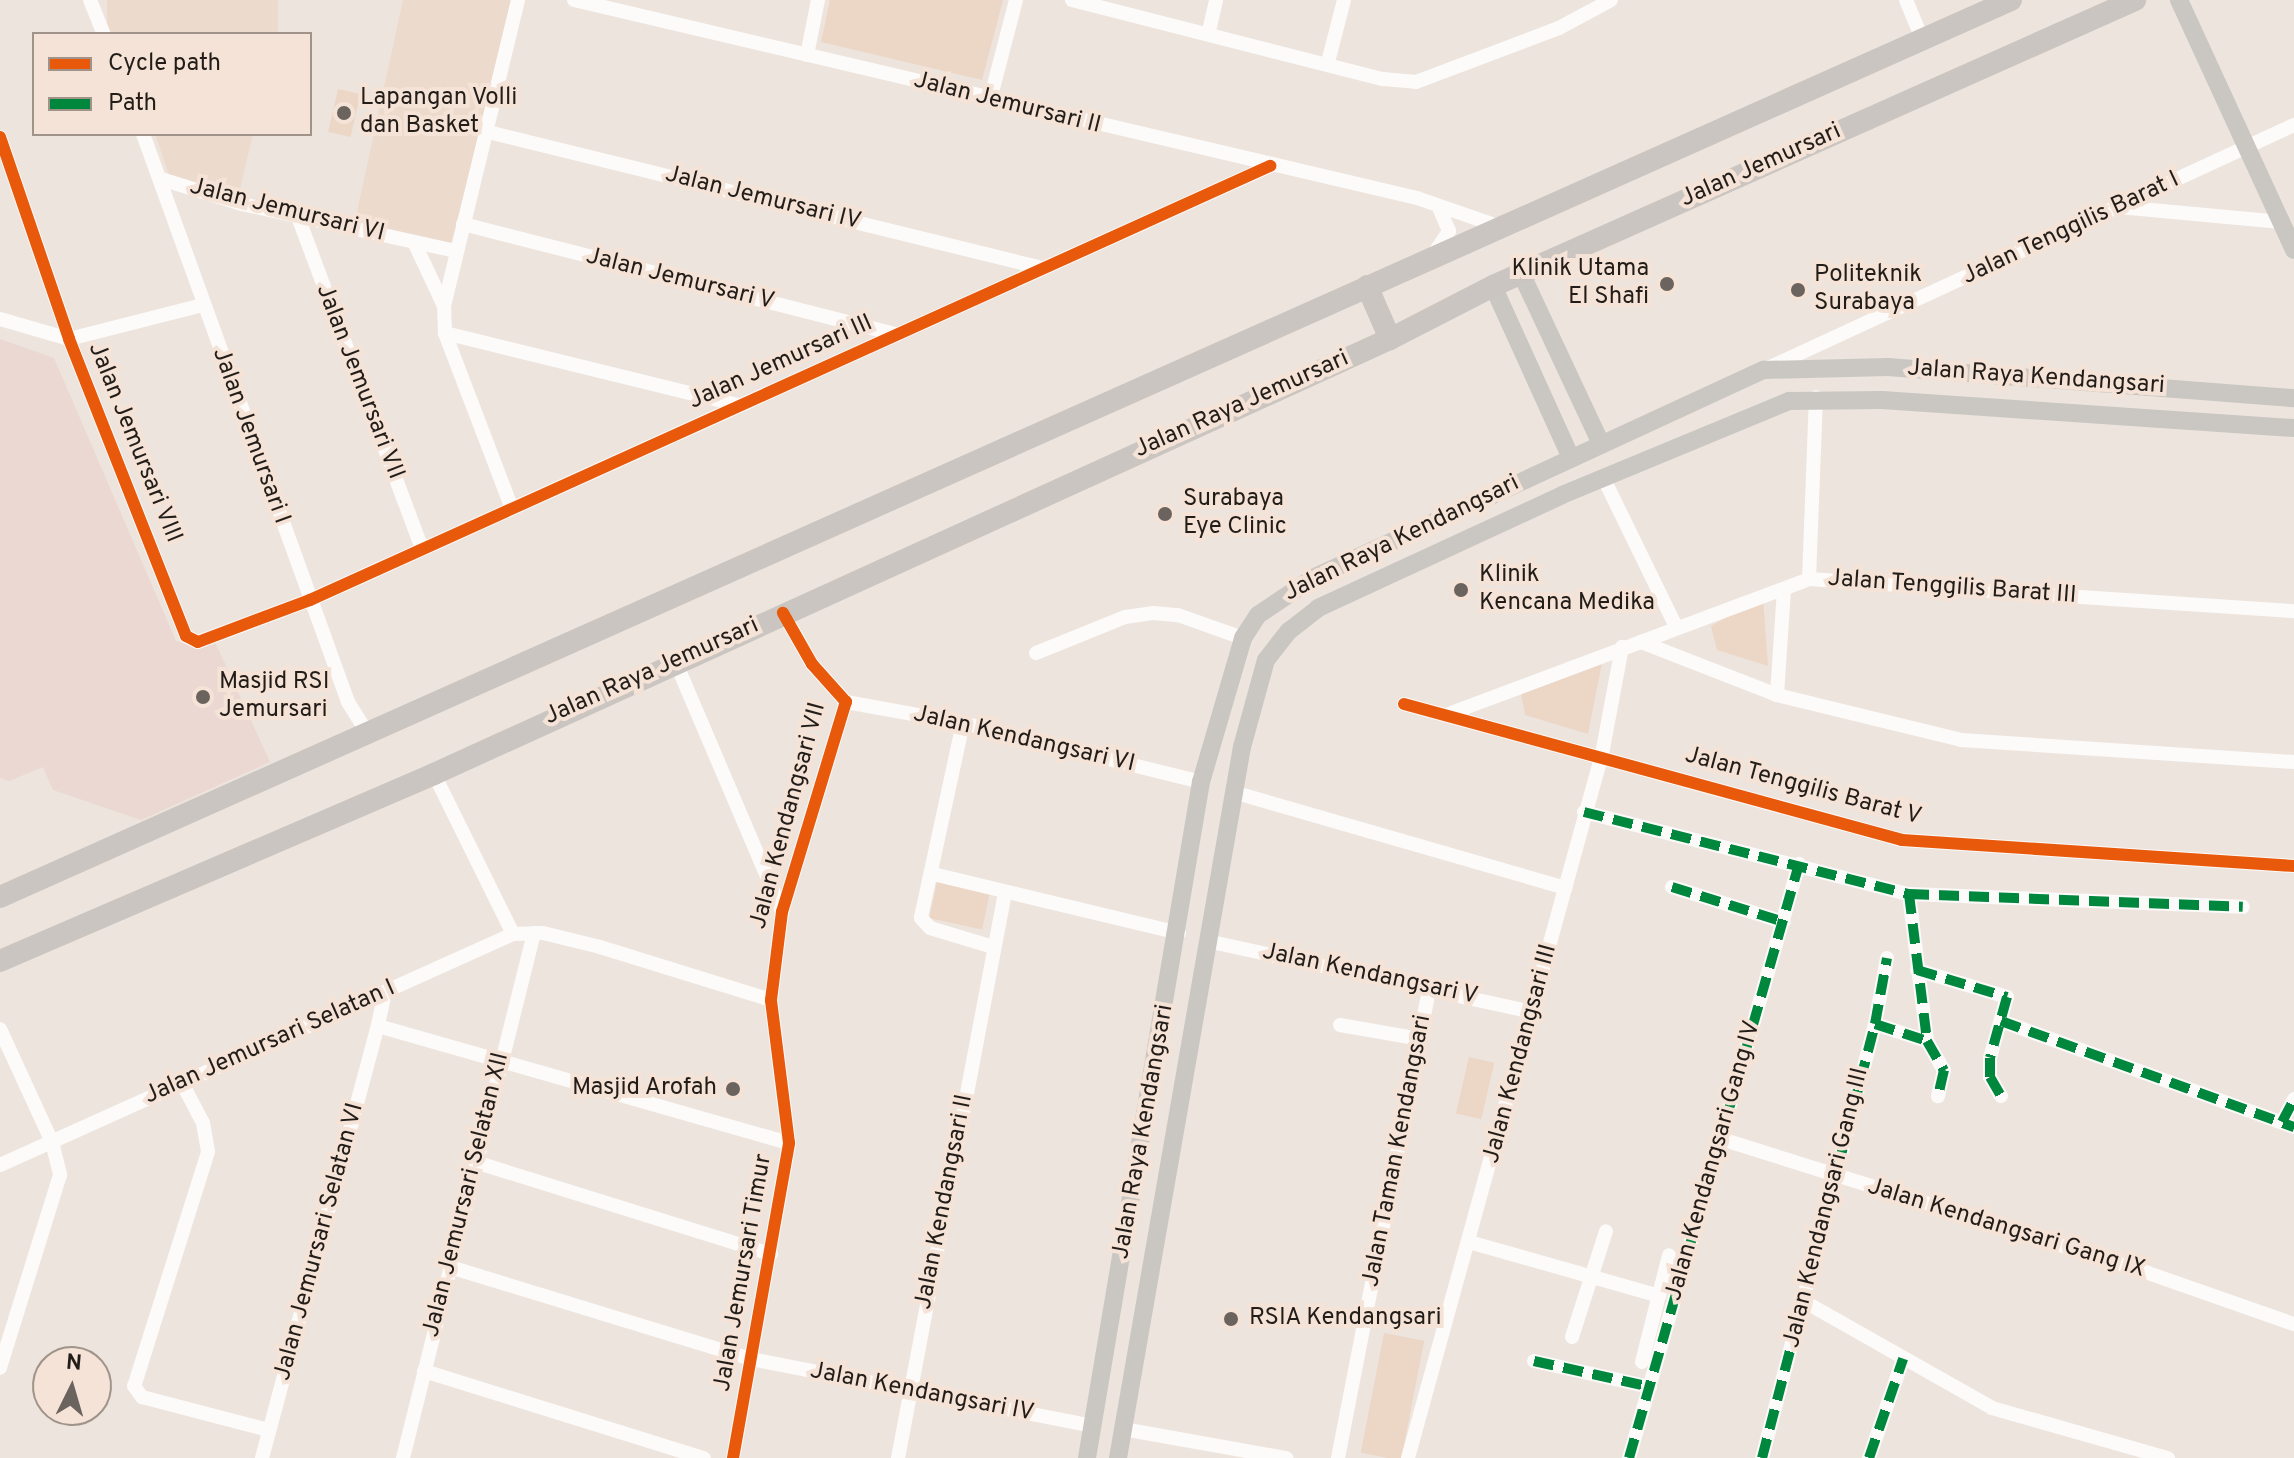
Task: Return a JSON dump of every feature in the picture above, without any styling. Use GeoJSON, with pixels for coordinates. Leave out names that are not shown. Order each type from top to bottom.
{"type":"FeatureCollection","features":[{"type":"Feature","properties":{"kind":"main road"},"geometry":{"type":"LineString","coordinates":[[0,897],[1503,228],[1734,120],[1923,41],[2011,0]]}},
{"type":"Feature","properties":{"kind":"main road","name":"Jalan Jemursari"},"geometry":{"type":"LineString","coordinates":[[1390,339],[1521,273],[2135,0]]}},
{"type":"Feature","properties":{"kind":"main road"},"geometry":{"type":"LineString","coordinates":[[2179,0],[2294,250]]}},
{"type":"Feature","properties":{"kind":"main road"},"geometry":{"type":"LineString","coordinates":[[1521,273],[1601,444]]}},
{"type":"Feature","properties":{"kind":"main road"},"geometry":{"type":"LineString","coordinates":[[1367,286],[1390,339]]}},
{"type":"Feature","properties":{"kind":"main road"},"geometry":{"type":"LineString","coordinates":[[1493,286],[1571,458]]}},
{"type":"Feature","properties":{"kind":"main road","name":"Jalan Raya Jemursari"},"geometry":{"type":"LineString","coordinates":[[0,961],[434,774],[1390,339]]}},
{"type":"Feature","properties":{"kind":"main road","name":"Jalan Raya Kendangsari"},"geometry":{"type":"LineString","coordinates":[[1087,1458],[1179,933],[1201,782],[1243,638],[1258,615],[1313,578],[1764,370],[1888,367],[2294,398]]}},
{"type":"Feature","properties":{"kind":"main road","name":"Jalan Raya Kendangsari"},"geometry":{"type":"LineString","coordinates":[[1118,1458],[1233,792],[1266,660],[1277,643],[1318,608],[1603,477],[1765,409],[1816,397],[2294,428]]}},
{"type":"Feature","properties":{"kind":"main road"},"geometry":{"type":"LineString","coordinates":[[1443,517],[1453,546]]}},
{"type":"Feature","properties":{"kind":"main road"},"geometry":{"type":"LineString","coordinates":[[1211,740],[1242,747]]}},
{"type":"Feature","properties":{"kind":"main road"},"geometry":{"type":"LineString","coordinates":[[1145,1125],[1175,1130]]}},
{"type":"Feature","properties":{"kind":"street"},"geometry":{"type":"LineString","coordinates":[[90,0],[103,32]]}},
{"type":"Feature","properties":{"kind":"street","name":"Jalan Jemursari VI"},"geometry":{"type":"LineString","coordinates":[[511,506],[445,333],[444,306],[518,0]]}},
{"type":"Feature","properties":{"kind":"street","name":"Jalan Jemursari II"},"geometry":{"type":"LineString","coordinates":[[574,0],[1270,166],[1439,208],[1503,228]]}},
{"type":"Feature","properties":{"kind":"street"},"geometry":{"type":"LineString","coordinates":[[807,55],[818,0]]}},
{"type":"Feature","properties":{"kind":"street"},"geometry":{"type":"LineString","coordinates":[[990,100],[1016,0]]}},
{"type":"Feature","properties":{"kind":"street"},"geometry":{"type":"LineString","coordinates":[[1072,0],[1416,82],[1559,28],[1611,0]]}},
{"type":"Feature","properties":{"kind":"street"},"geometry":{"type":"LineString","coordinates":[[1144,16],[1147,0]]}},
{"type":"Feature","properties":{"kind":"street"},"geometry":{"type":"LineString","coordinates":[[1209,31],[1216,0]]}},
{"type":"Feature","properties":{"kind":"street"},"geometry":{"type":"LineString","coordinates":[[1328,62],[1344,0]]}},
{"type":"Feature","properties":{"kind":"street"},"geometry":{"type":"LineString","coordinates":[[1906,0],[1923,41]]}},
{"type":"Feature","properties":{"kind":"street","name":"Jalan Tenggilis Barat I"},"geometry":{"type":"LineString","coordinates":[[1764,370],[2294,125]]}},
{"type":"Feature","properties":{"kind":"street","name":"Jalan Jemursari IV"},"geometry":{"type":"LineString","coordinates":[[488,132],[1038,267]]}},
{"type":"Feature","properties":{"kind":"street","name":"Jalan Jemursari I"},"geometry":{"type":"LineString","coordinates":[[144,136],[202,305],[348,702],[368,734]]}},
{"type":"Feature","properties":{"kind":"street","name":"Jalan Jemursari VIII"},"geometry":{"type":"LineString","coordinates":[[0,137],[69,339],[186,636],[203,642],[310,600]]}},
{"type":"Feature","properties":{"kind":"street","name":"Jalan Jemursari III"},"geometry":{"type":"LineString","coordinates":[[310,600],[421,546],[897,335],[1038,267],[1270,166]]}},
{"type":"Feature","properties":{"kind":"street","name":"Jalan Jemursari VI"},"geometry":{"type":"LineString","coordinates":[[161,179],[298,217],[456,251]]}},
{"type":"Feature","properties":{"kind":"street"},"geometry":{"type":"LineString","coordinates":[[2119,207],[2281,222]]}},
{"type":"Feature","properties":{"kind":"street"},"geometry":{"type":"LineString","coordinates":[[1430,258],[1449,231],[1439,208]]}},
{"type":"Feature","properties":{"kind":"street","name":"Jalan Jemursari VII"},"geometry":{"type":"LineString","coordinates":[[298,217],[421,546]]}},
{"type":"Feature","properties":{"kind":"street","name":"Jalan Jemursari V"},"geometry":{"type":"LineString","coordinates":[[463,224],[897,335]]}},
{"type":"Feature","properties":{"kind":"street","name":"Jalan Jemursari VI"},"geometry":{"type":"LineString","coordinates":[[414,242],[444,306]]}},
{"type":"Feature","properties":{"kind":"street"},"geometry":{"type":"LineString","coordinates":[[0,319],[69,339],[202,305]]}},
{"type":"Feature","properties":{"kind":"street"},"geometry":{"type":"LineString","coordinates":[[445,333],[738,405]]}},
{"type":"Feature","properties":{"kind":"street"},"geometry":{"type":"LineString","coordinates":[[1809,579],[1816,397]]}},
{"type":"Feature","properties":{"kind":"street"},"geometry":{"type":"LineString","coordinates":[[1603,477],[1676,627]]}},
{"type":"Feature","properties":{"kind":"street","name":"Jalan Tenggilis Barat III"},"geometry":{"type":"LineString","coordinates":[[1451,713],[1809,579],[2294,611]]}},
{"type":"Feature","properties":{"kind":"street"},"geometry":{"type":"LineString","coordinates":[[1777,695],[1784,589]]}},
{"type":"Feature","properties":{"kind":"street","name":"Jalan Kendangsari VII"},"geometry":{"type":"LineString","coordinates":[[771,1000],[782,912],[846,702],[812,664],[783,613]]}},
{"type":"Feature","properties":{"kind":"street"},"geometry":{"type":"LineString","coordinates":[[1036,653],[1125,617],[1153,613],[1178,615],[1243,638]]}},
{"type":"Feature","properties":{"kind":"street"},"geometry":{"type":"LineString","coordinates":[[1641,642],[1777,695],[1961,740],[2294,762]]}},
{"type":"Feature","properties":{"kind":"street","name":"Jalan Kendangsari III"},"geometry":{"type":"LineString","coordinates":[[1408,1458],[1602,754],[1622,647]]}},
{"type":"Feature","properties":{"kind":"street"},"geometry":{"type":"LineString","coordinates":[[676,663],[782,912]]}},
{"type":"Feature","properties":{"kind":"street","name":"Jalan Kendangsari VI"},"geometry":{"type":"LineString","coordinates":[[846,702],[963,723],[1201,782]]}},
{"type":"Feature","properties":{"kind":"street","name":"Jalan Tenggilis Barat V"},"geometry":{"type":"LineString","coordinates":[[1404,704],[1451,713],[1602,754],[1902,840],[1941,846],[2294,866]]}},
{"type":"Feature","properties":{"kind":"street"},"geometry":{"type":"LineString","coordinates":[[963,723],[922,922],[993,947]]}},
{"type":"Feature","properties":{"kind":"street"},"geometry":{"type":"LineString","coordinates":[[434,774],[513,934]]}},
{"type":"Feature","properties":{"kind":"street"},"geometry":{"type":"LineString","coordinates":[[1233,792],[1565,888]]}},
{"type":"Feature","properties":{"kind":"street"},"geometry":{"type":"LineString","coordinates":[[1584,812],[1909,894],[2243,907]]}},
{"type":"Feature","properties":{"kind":"street","name":"Jalan Kendangsari Gang IV"},"geometry":{"type":"LineString","coordinates":[[1629,1458],[1718,1138],[1799,864]]}},
{"type":"Feature","properties":{"kind":"street"},"geometry":{"type":"LineString","coordinates":[[933,874],[1179,933]]}},
{"type":"Feature","properties":{"kind":"street"},"geometry":{"type":"LineString","coordinates":[[1672,887],[1784,922]]}},
{"type":"Feature","properties":{"kind":"street","name":"Jalan Kendangsari II"},"geometry":{"type":"LineString","coordinates":[[898,1458],[1005,893]]}},
{"type":"Feature","properties":{"kind":"street"},"geometry":{"type":"LineString","coordinates":[[1909,894],[1927,1041],[1944,1070],[1938,1096]]}},
{"type":"Feature","properties":{"kind":"street","name":"Jalan Jemursari Selatan I"},"geometry":{"type":"LineString","coordinates":[[0,1165],[513,934],[538,933],[771,1000]]}},
{"type":"Feature","properties":{"kind":"street","name":"Jalan Jemursari Selatan XII"},"geometry":{"type":"LineString","coordinates":[[403,1458],[500,1061],[538,933]]}},
{"type":"Feature","properties":{"kind":"street","name":"Jalan Kendangsari V"},"geometry":{"type":"LineString","coordinates":[[1207,941],[1430,985],[1533,1012]]}},
{"type":"Feature","properties":{"kind":"street","name":"Jalan Kendangsari Gang III"},"geometry":{"type":"LineString","coordinates":[[1762,1458],[1805,1302],[1833,1173],[1875,1024],[1887,958]]}},
{"type":"Feature","properties":{"kind":"street"},"geometry":{"type":"LineString","coordinates":[[1917,970],[2005,995],[1990,1058],[1990,1077],[2001,1096]]}},
{"type":"Feature","properties":{"kind":"street","name":"Jalan Taman Kendangsari"},"geometry":{"type":"LineString","coordinates":[[1338,1458],[1430,985]]}},
{"type":"Feature","properties":{"kind":"street","name":"Jalan Jemursari Selatan VI"},"geometry":{"type":"LineString","coordinates":[[262,1458],[385,992]]}},
{"type":"Feature","properties":{"kind":"street","name":"Jalan Jemursari Timur"},"geometry":{"type":"LineString","coordinates":[[733,1458],[789,1143],[771,1000]]}},
{"type":"Feature","properties":{"kind":"street"},"geometry":{"type":"LineString","coordinates":[[2001,1021],[2288,1124],[2294,1099]]}},
{"type":"Feature","properties":{"kind":"street"},"geometry":{"type":"LineString","coordinates":[[1875,1024],[1927,1041]]}},
{"type":"Feature","properties":{"kind":"street"},"geometry":{"type":"LineString","coordinates":[[1340,1025],[1420,1039]]}},
{"type":"Feature","properties":{"kind":"street"},"geometry":{"type":"LineString","coordinates":[[378,1026],[789,1143]]}},
{"type":"Feature","properties":{"kind":"street"},"geometry":{"type":"LineString","coordinates":[[0,1029],[59,1159],[57,1189],[0,1368]]}},
{"type":"Feature","properties":{"kind":"street"},"geometry":{"type":"LineString","coordinates":[[182,1083],[203,1123],[208,1152],[134,1386],[142,1397],[269,1430]]}},
{"type":"Feature","properties":{"kind":"street","name":"Jalan Kendangsari Gang IX"},"geometry":{"type":"LineString","coordinates":[[1718,1138],[2294,1324]]}},
{"type":"Feature","properties":{"kind":"street"},"geometry":{"type":"LineString","coordinates":[[475,1162],[771,1254]]}},
{"type":"Feature","properties":{"kind":"street"},"geometry":{"type":"LineString","coordinates":[[1572,1337],[1606,1231]]}},
{"type":"Feature","properties":{"kind":"street"},"geometry":{"type":"LineString","coordinates":[[1469,1242],[1660,1296]]}},
{"type":"Feature","properties":{"kind":"street"},"geometry":{"type":"LineString","coordinates":[[1642,1362],[1669,1255]]}},
{"type":"Feature","properties":{"kind":"street","name":"Jalan Kendangsari IV"},"geometry":{"type":"LineString","coordinates":[[450,1267],[751,1359],[1093,1426]]}},
{"type":"Feature","properties":{"kind":"street"},"geometry":{"type":"LineString","coordinates":[[1805,1302],[1992,1408],[2168,1458]]}},
{"type":"Feature","properties":{"kind":"street"},"geometry":{"type":"LineString","coordinates":[[1869,1458],[1903,1359]]}},
{"type":"Feature","properties":{"kind":"street"},"geometry":{"type":"LineString","coordinates":[[1534,1361],[1650,1387]]}},
{"type":"Feature","properties":{"kind":"street"},"geometry":{"type":"LineString","coordinates":[[424,1371],[704,1458]]}},
{"type":"Feature","properties":{"kind":"street"},"geometry":{"type":"LineString","coordinates":[[1123,1429],[1286,1458]]}},
{"type":"Feature","properties":{"kind":"shaded area"},"geometry":{"type":"Polygon","coordinates":[[[107,0],[278,0],[278,32],[107,32],[107,0]]]}},
{"type":"Feature","properties":{"kind":"shaded area"},"geometry":{"type":"Polygon","coordinates":[[[403,0],[514,0],[451,243],[355,221],[403,0]]]}},
{"type":"Feature","properties":{"kind":"shaded area"},"geometry":{"type":"Polygon","coordinates":[[[830,0],[1003,0],[982,80],[821,42],[830,0]]]}},
{"type":"Feature","properties":{"kind":"shaded area","name":"Lapangan Volli dan Basket"},"geometry":{"type":"Polygon","coordinates":[[[338,89],[360,94],[351,137],[328,132],[338,89]]]}},
{"type":"Feature","properties":{"kind":"shaded area"},"geometry":{"type":"Polygon","coordinates":[[[156,136],[253,136],[239,193],[170,178],[156,136]]]}},
{"type":"Feature","properties":{"kind":"shaded area"},"geometry":{"type":"Polygon","coordinates":[[[0,339],[54,358],[176,641],[198,648],[215,642],[270,762],[141,820],[53,790],[43,767],[9,781],[0,778],[0,339]]]}},
{"type":"Feature","properties":{"kind":"shaded area"},"geometry":{"type":"Polygon","coordinates":[[[1763,597],[1768,666],[1717,650],[1711,626],[1763,597]]]}},
{"type":"Feature","properties":{"kind":"shaded area"},"geometry":{"type":"Polygon","coordinates":[[[1603,658],[1588,734],[1525,715],[1521,694],[1603,658]]]}},
{"type":"Feature","properties":{"kind":"shaded area"},"geometry":{"type":"Polygon","coordinates":[[[937,882],[990,893],[982,929],[929,918],[937,882]]]}},
{"type":"Feature","properties":{"kind":"shaded area"},"geometry":{"type":"Polygon","coordinates":[[[1469,1057],[1494,1063],[1481,1119],[1456,1114],[1469,1057]]]}},
{"type":"Feature","properties":{"kind":"shaded area"},"geometry":{"type":"Polygon","coordinates":[[[1384,1333],[1424,1341],[1401,1458],[1361,1453],[1384,1333]]]}},
{"type":"Feature","properties":{"kind":"marked path"},"geometry":{"type":"LineString","coordinates":[[1584,812],[1909,894],[1927,1041],[1944,1070],[1938,1096]]}},
{"type":"Feature","properties":{"kind":"marked path"},"geometry":{"type":"LineString","coordinates":[[1629,1458],[1799,864]]}},
{"type":"Feature","properties":{"kind":"marked path"},"geometry":{"type":"LineString","coordinates":[[1672,887],[1784,922]]}},
{"type":"Feature","properties":{"kind":"marked path"},"geometry":{"type":"LineString","coordinates":[[1909,894],[2243,907]]}},
{"type":"Feature","properties":{"kind":"marked path"},"geometry":{"type":"LineString","coordinates":[[1762,1458],[1875,1024],[1887,958]]}},
{"type":"Feature","properties":{"kind":"marked path"},"geometry":{"type":"LineString","coordinates":[[1917,970],[2007,997],[1990,1058],[1990,1077],[2001,1096]]}},
{"type":"Feature","properties":{"kind":"marked path"},"geometry":{"type":"LineString","coordinates":[[2001,1021],[2294,1127]]}},
{"type":"Feature","properties":{"kind":"marked path"},"geometry":{"type":"LineString","coordinates":[[1875,1024],[1927,1041]]}},
{"type":"Feature","properties":{"kind":"marked path"},"geometry":{"type":"LineString","coordinates":[[2282,1122],[2294,1099]]}},
{"type":"Feature","properties":{"kind":"marked path"},"geometry":{"type":"LineString","coordinates":[[1869,1458],[1903,1359]]}},
{"type":"Feature","properties":{"kind":"marked path"},"geometry":{"type":"LineString","coordinates":[[1534,1361],[1650,1387]]}},
{"type":"Feature","properties":{"kind":"cycle path"},"geometry":{"type":"LineString","coordinates":[[0,137],[69,339],[186,636],[198,642],[310,600],[1270,166]]}},
{"type":"Feature","properties":{"kind":"cycle path"},"geometry":{"type":"LineString","coordinates":[[733,1458],[789,1143],[771,1000],[782,912],[846,702],[812,664],[783,613]]}},
{"type":"Feature","properties":{"kind":"cycle path"},"geometry":{"type":"LineString","coordinates":[[1404,704],[1902,840],[2294,866]]}},
{"type":"Feature","properties":{"kind":"place","name":"Lapangan Volli dan Basket"},"geometry":{"type":"Point","coordinates":[344,113]}},
{"type":"Feature","properties":{"kind":"place","name":"Klinik Utama El Shafi"},"geometry":{"type":"Point","coordinates":[1667,284]}},
{"type":"Feature","properties":{"kind":"place","name":"Politeknik Surabaya"},"geometry":{"type":"Point","coordinates":[1798,290]}},
{"type":"Feature","properties":{"kind":"place","name":"Surabaya Eye Clinic"},"geometry":{"type":"Point","coordinates":[1165,514]}},
{"type":"Feature","properties":{"kind":"place","name":"Klinik Kencana Medika"},"geometry":{"type":"Point","coordinates":[1461,590]}},
{"type":"Feature","properties":{"kind":"place","name":"Masjid RSI Jemursari"},"geometry":{"type":"Point","coordinates":[203,697]}},
{"type":"Feature","properties":{"kind":"place","name":"Masjid Arofah"},"geometry":{"type":"Point","coordinates":[733,1089]}},
{"type":"Feature","properties":{"kind":"place","name":"RSIA Kendangsari"},"geometry":{"type":"Point","coordinates":[1231,1319]}}]}
